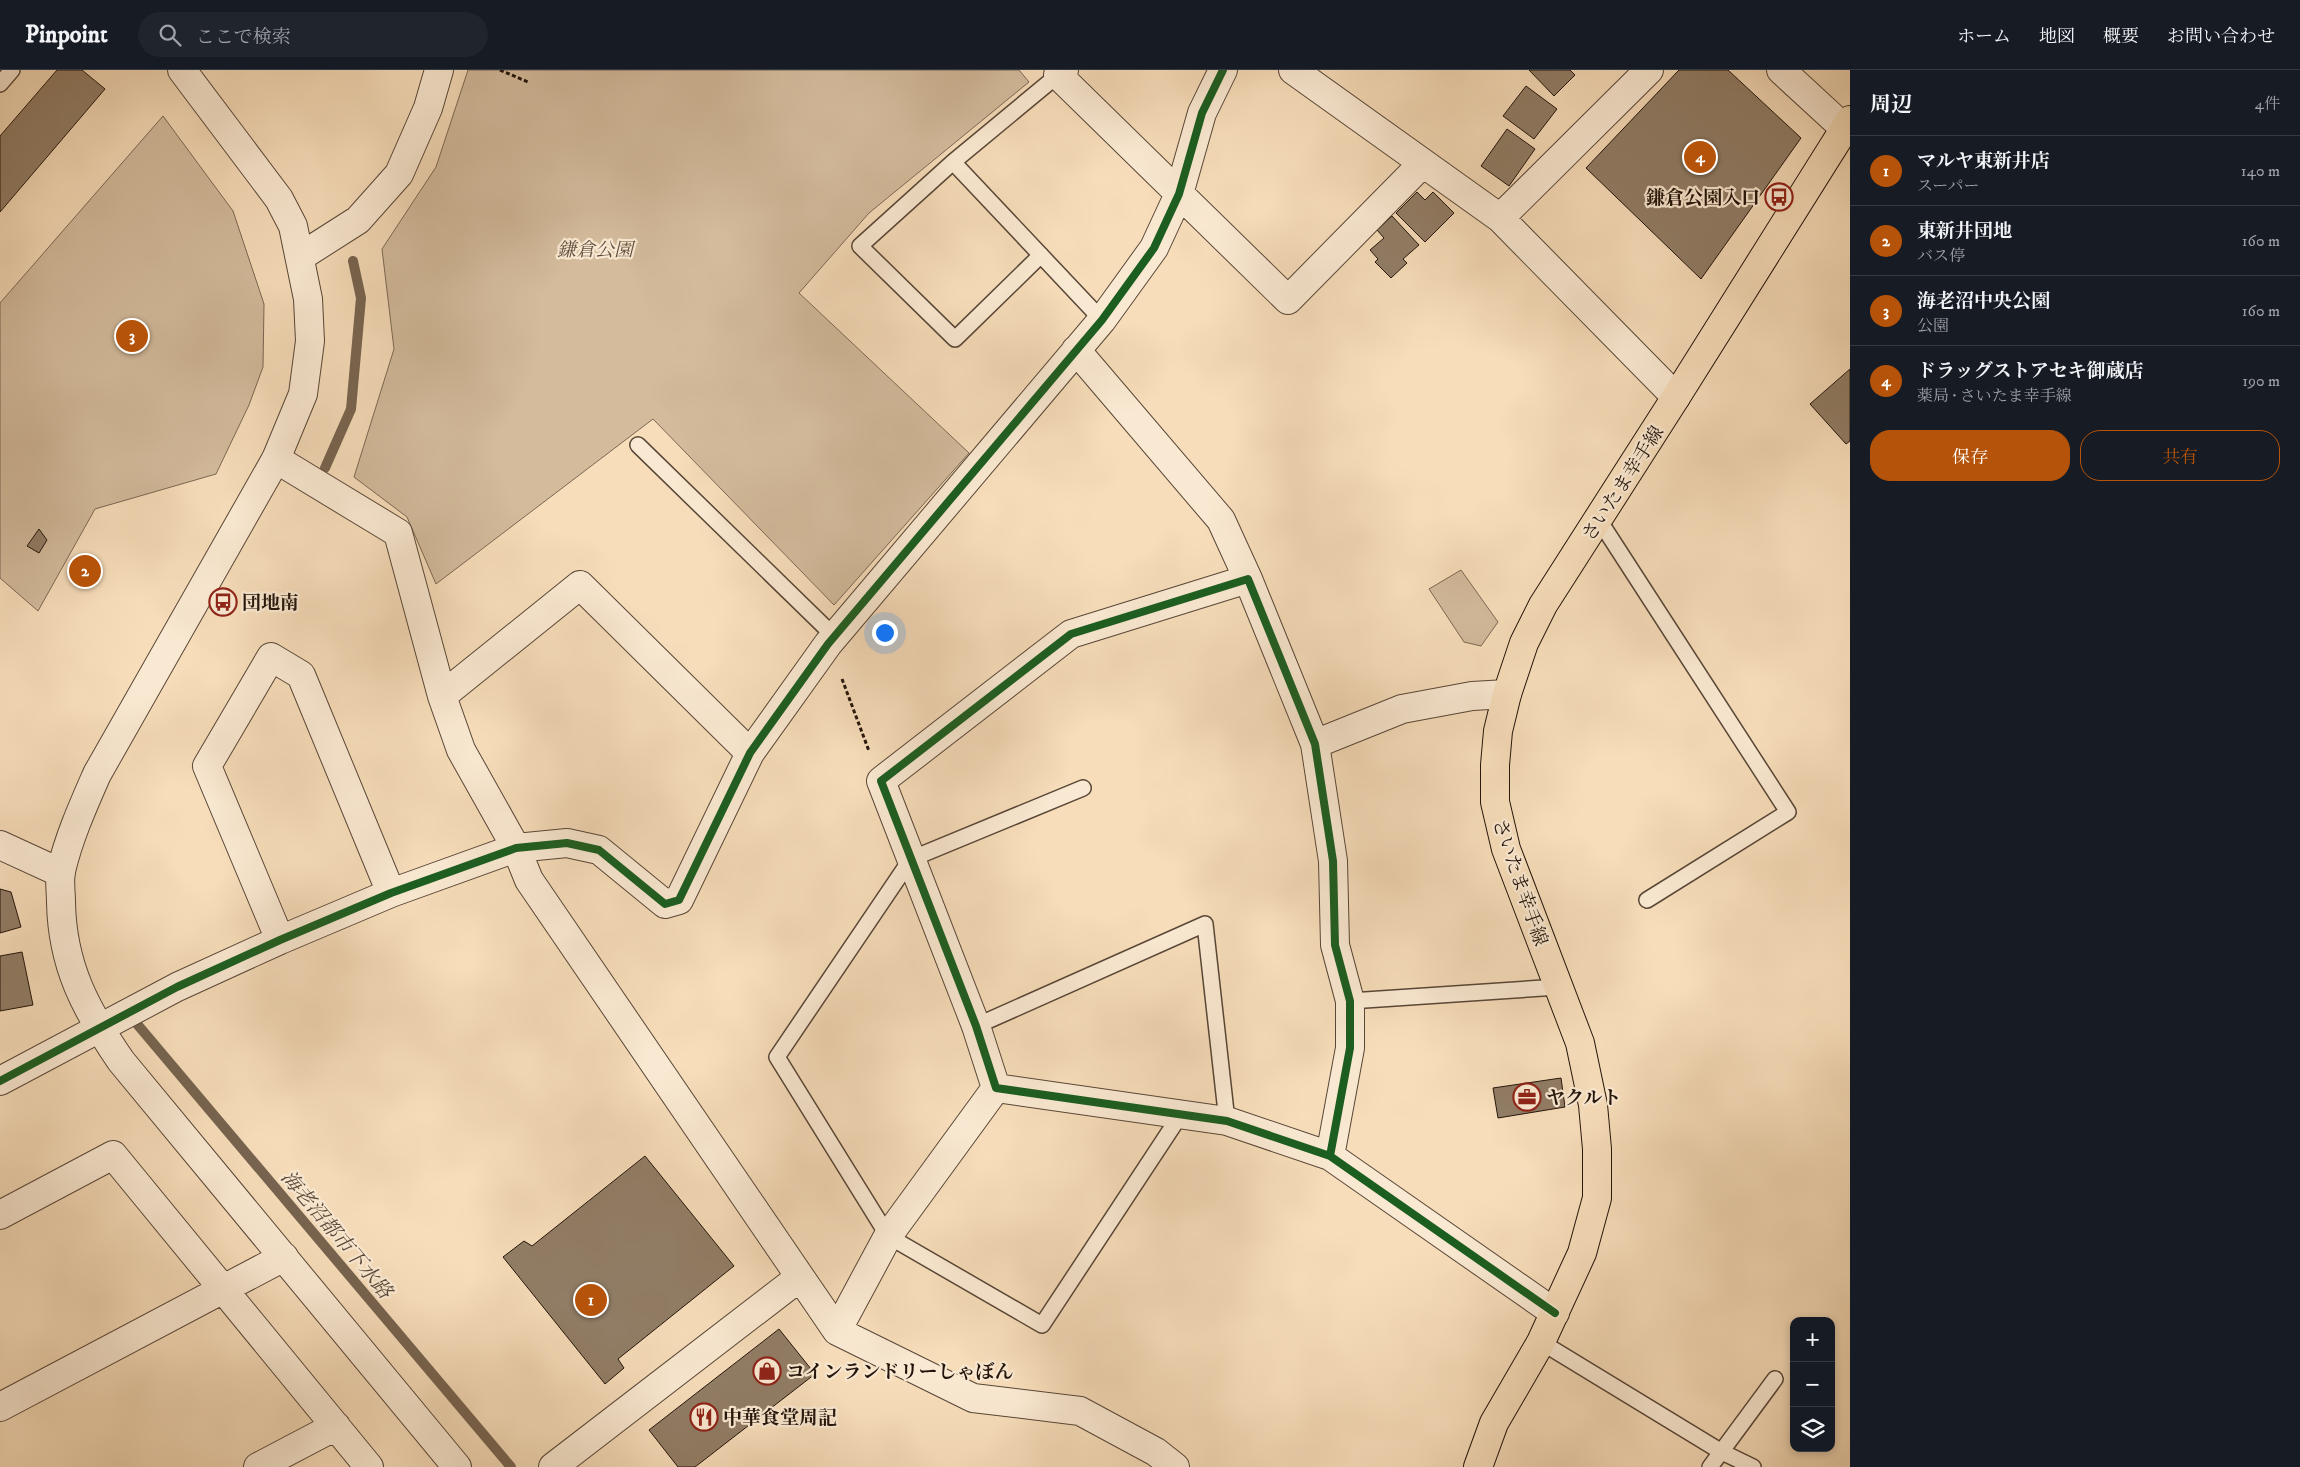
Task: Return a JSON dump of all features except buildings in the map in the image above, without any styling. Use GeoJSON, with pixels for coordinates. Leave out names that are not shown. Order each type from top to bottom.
{"type":"FeatureCollection","features":[{"type":"Feature","properties":{"kind":"main road","name":"さいたま幸手線"},"geometry":{"type":"LineString","coordinates":[[1478,1467],[1494,1423],[1541,1342],[1582,1253],[1597,1198],[1597,1149],[1592,1105],[1580,1043],[1506,849],[1495,802],[1495,765],[1498,731],[1507,694],[1524,643],[1543,605],[1599,520],[1847,124]]}},
{"type":"Feature","properties":{"kind":"street"},"geometry":{"type":"LineString","coordinates":[[182,70],[279,200],[293,226],[308,299],[310,341],[303,394],[276,459],[97,774],[77,819],[60,874],[61,912],[67,952],[73,974],[86,1006],[121,1061],[457,1467]]}},
{"type":"Feature","properties":{"kind":"street"},"geometry":{"type":"LineString","coordinates":[[300,257],[358,220],[399,174],[428,108],[439,70]]}},
{"type":"Feature","properties":{"kind":"street"},"geometry":{"type":"LineString","coordinates":[[0,1080],[177,987],[280,940],[391,893],[516,848],[567,843],[599,850],[664,904],[679,900],[750,753],[831,640],[1102,320],[1154,248],[1180,194],[1202,113],[1223,70]]}},
{"type":"Feature","properties":{"kind":"street"},"geometry":{"type":"LineString","coordinates":[[1293,70],[1500,218],[1676,397]]}},
{"type":"Feature","properties":{"kind":"street"},"geometry":{"type":"LineString","coordinates":[[1500,218],[1649,70]]}},
{"type":"Feature","properties":{"kind":"street"},"geometry":{"type":"LineString","coordinates":[[1782,70],[1847,124]]}},
{"type":"Feature","properties":{"kind":"street"},"geometry":{"type":"LineString","coordinates":[[1061,73],[1288,300],[1422,164]]}},
{"type":"Feature","properties":{"kind":"street"},"geometry":{"type":"LineString","coordinates":[[1076,350],[1221,520],[1248,579],[1315,744],[1333,861],[1335,945],[1350,1001],[1350,1048],[1330,1156]]}},
{"type":"Feature","properties":{"kind":"street"},"geometry":{"type":"LineString","coordinates":[[276,459],[398,533],[442,696],[461,750],[516,848],[529,880],[837,1331],[973,1398],[1080,1411],[1157,1462]]}},
{"type":"Feature","properties":{"kind":"street"},"geometry":{"type":"LineString","coordinates":[[996,1088],[976,1026],[880,782],[1071,634],[1248,579]]}},
{"type":"Feature","properties":{"kind":"street"},"geometry":{"type":"LineString","coordinates":[[442,696],[580,585],[750,753]]}},
{"type":"Feature","properties":{"kind":"street"},"geometry":{"type":"LineString","coordinates":[[280,940],[207,766],[272,658],[301,675],[391,893]]}},
{"type":"Feature","properties":{"kind":"street"},"geometry":{"type":"LineString","coordinates":[[1315,744],[1402,710],[1472,696],[1507,694]]}},
{"type":"Feature","properties":{"kind":"street"},"geometry":{"type":"LineString","coordinates":[[0,844],[60,874]]}},
{"type":"Feature","properties":{"kind":"street"},"geometry":{"type":"LineString","coordinates":[[837,1331],[888,1236],[996,1088]]}},
{"type":"Feature","properties":{"kind":"street"},"geometry":{"type":"LineString","coordinates":[[996,1088],[1227,1121],[1330,1156],[1555,1314]]}},
{"type":"Feature","properties":{"kind":"street"},"geometry":{"type":"LineString","coordinates":[[0,1215],[113,1155],[369,1467]]}},
{"type":"Feature","properties":{"kind":"street"},"geometry":{"type":"LineString","coordinates":[[0,1407],[284,1256]]}},
{"type":"Feature","properties":{"kind":"street"},"geometry":{"type":"LineString","coordinates":[[553,1467],[800,1277]]}},
{"type":"Feature","properties":{"kind":"street"},"geometry":{"type":"LineString","coordinates":[[258,1467],[336,1426]]}},
{"type":"Feature","properties":{"kind":"lane"},"geometry":{"type":"LineString","coordinates":[[0,84],[12,70]]}},
{"type":"Feature","properties":{"kind":"lane"},"geometry":{"type":"LineString","coordinates":[[1041,255],[955,339],[860,246],[954,162],[1061,73]]}},
{"type":"Feature","properties":{"kind":"lane"},"geometry":{"type":"LineString","coordinates":[[954,162],[1102,320]]}},
{"type":"Feature","properties":{"kind":"lane"},"geometry":{"type":"LineString","coordinates":[[638,445],[831,640]]}},
{"type":"Feature","properties":{"kind":"lane"},"geometry":{"type":"LineString","coordinates":[[1599,520],[1788,812],[1647,900]]}},
{"type":"Feature","properties":{"kind":"lane"},"geometry":{"type":"LineString","coordinates":[[1083,788],[911,859],[777,1057],[888,1236],[1042,1325],[1181,1114]]}},
{"type":"Feature","properties":{"kind":"lane"},"geometry":{"type":"LineString","coordinates":[[976,1026],[1205,924],[1227,1121]]}},
{"type":"Feature","properties":{"kind":"lane"},"geometry":{"type":"LineString","coordinates":[[1350,1001],[1558,987]]}},
{"type":"Feature","properties":{"kind":"lane"},"geometry":{"type":"LineString","coordinates":[[1541,1342],[1720,1451],[1753,1467]]}},
{"type":"Feature","properties":{"kind":"lane"},"geometry":{"type":"LineString","coordinates":[[1710,1467],[1775,1379]]}},
{"type":"Feature","properties":{"kind":"path"},"geometry":{"type":"LineString","coordinates":[[500,70],[528,82]]}},
{"type":"Feature","properties":{"kind":"path"},"geometry":{"type":"LineString","coordinates":[[831,640],[880,782]]}},
{"type":"Feature","properties":{"kind":"green space","name":"鎌倉公園"},"geometry":{"type":"Polygon","coordinates":[[[468,70],[1019,70],[1029,82],[869,213],[799,293],[969,453],[834,605],[653,419],[436,584],[407,517],[354,477],[394,349],[382,249],[436,167],[468,70]]]}},
{"type":"Feature","properties":{"kind":"green space"},"geometry":{"type":"Polygon","coordinates":[[[163,116],[233,211],[264,304],[263,367],[249,405],[216,474],[95,509],[38,611],[0,578],[0,303],[163,116]]]}},
{"type":"Feature","properties":{"kind":"green space"},"geometry":{"type":"Polygon","coordinates":[[[1461,570],[1498,622],[1481,646],[1464,642],[1429,589],[1461,570]]]}},
{"type":"Feature","properties":{"kind":"waterway","name":"海老沼都市下水路"},"geometry":{"type":"LineString","coordinates":[[325,468],[351,409],[361,298],[353,261]]}},
{"type":"Feature","properties":{"kind":"waterway","name":"海老沼都市下水路"},"geometry":{"type":"LineString","coordinates":[[137,1024],[511,1467]]}},
{"type":"Feature","properties":{"kind":"cycle path"},"geometry":{"type":"LineString","coordinates":[[0,1081],[177,987],[280,940],[391,893],[516,848],[567,843],[599,850],[665,904],[679,900],[750,753],[828,644],[1102,320],[1154,248],[1179,194],[1202,113],[1223,70]]}},
{"type":"Feature","properties":{"kind":"cycle path"},"geometry":{"type":"LineString","coordinates":[[1330,1156],[1350,1048],[1350,1001],[1335,945],[1333,861],[1315,744],[1248,579],[1071,634],[881,781],[976,1026],[996,1088],[1227,1121],[1330,1156],[1555,1313]]}},
{"type":"Feature","properties":{"kind":"place","name":"ドラッグストアセキ御蔵店"},"geometry":{"type":"Point","coordinates":[1700,157]}},
{"type":"Feature","properties":{"kind":"place","name":"鎌倉公園入口"},"geometry":{"type":"Point","coordinates":[1779,197]}},
{"type":"Feature","properties":{"kind":"place","name":"海老沼中央公園"},"geometry":{"type":"Point","coordinates":[132,336]}},
{"type":"Feature","properties":{"kind":"place","name":"東新井団地"},"geometry":{"type":"Point","coordinates":[85,571]}},
{"type":"Feature","properties":{"kind":"place","name":"団地南"},"geometry":{"type":"Point","coordinates":[223,602]}},
{"type":"Feature","properties":{"kind":"place","name":"ヤクルト"},"geometry":{"type":"Point","coordinates":[1527,1097]}},
{"type":"Feature","properties":{"kind":"place","name":"マルヤ東新井店"},"geometry":{"type":"Point","coordinates":[591,1300]}},
{"type":"Feature","properties":{"kind":"place","name":"コインランドリーしゃぼん"},"geometry":{"type":"Point","coordinates":[767,1371]}},
{"type":"Feature","properties":{"kind":"place","name":"中華食堂周記"},"geometry":{"type":"Point","coordinates":[704,1417]}}]}
